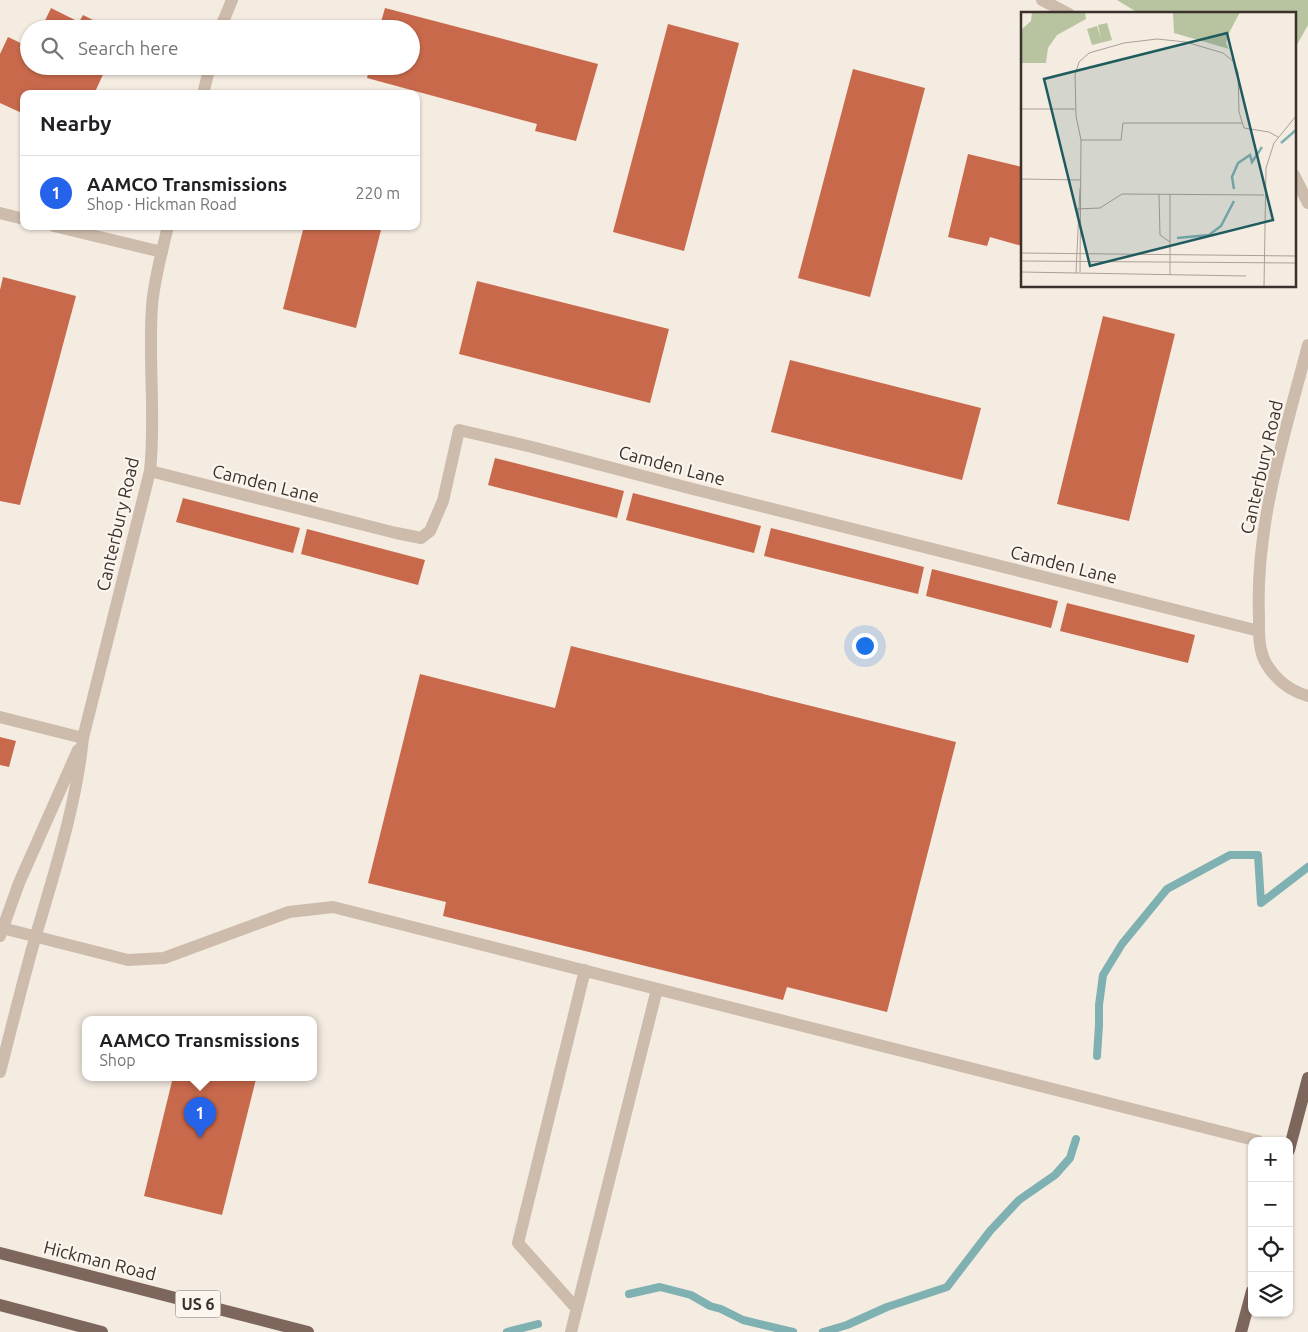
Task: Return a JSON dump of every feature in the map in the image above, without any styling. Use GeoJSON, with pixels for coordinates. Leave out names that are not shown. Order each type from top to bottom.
{"type":"FeatureCollection","features":[{"type":"Feature","properties":{"kind":"main road"},"geometry":{"type":"LineString","coordinates":[[1292,1137],[1308,1078]]}},
{"type":"Feature","properties":{"kind":"main road","name":"Hickman Road"},"geometry":{"type":"LineString","coordinates":[[0,1253],[308,1332]]}},
{"type":"Feature","properties":{"kind":"main road"},"geometry":{"type":"LineString","coordinates":[[0,1305],[102,1332]]}},
{"type":"Feature","properties":{"kind":"main road"},"geometry":{"type":"LineString","coordinates":[[1241,1332],[1248,1306]]}},
{"type":"Feature","properties":{"kind":"lane"},"geometry":{"type":"LineString","coordinates":[[224,20],[232,0]]}},
{"type":"Feature","properties":{"kind":"lane"},"geometry":{"type":"LineString","coordinates":[[1042,0],[1065,12]]}},
{"type":"Feature","properties":{"kind":"lane"},"geometry":{"type":"LineString","coordinates":[[204,90],[208,75]]}},
{"type":"Feature","properties":{"kind":"lane"},"geometry":{"type":"LineString","coordinates":[[1296,179],[1308,204]]}},
{"type":"Feature","properties":{"kind":"lane"},"geometry":{"type":"LineString","coordinates":[[0,212],[20,217]]}},
{"type":"Feature","properties":{"kind":"lane"},"geometry":{"type":"LineString","coordinates":[[71,230],[162,252]]}},
{"type":"Feature","properties":{"kind":"lane","name":"Canterbury Road"},"geometry":{"type":"LineString","coordinates":[[0,1072],[35,937],[74,799],[80,774],[83,738],[150,471],[153,416],[152,305],[167,230]]}},
{"type":"Feature","properties":{"kind":"lane","name":"Canterbury Road"},"geometry":{"type":"LineString","coordinates":[[1308,345],[1268,497],[1261,546],[1258,596],[1260,646],[1266,664],[1281,683],[1297,693],[1308,696]]}},
{"type":"Feature","properties":{"kind":"lane","name":"Camden Lane"},"geometry":{"type":"LineString","coordinates":[[150,471],[421,538],[430,531],[443,501],[459,430],[1259,631]]}},
{"type":"Feature","properties":{"kind":"lane"},"geometry":{"type":"LineString","coordinates":[[0,717],[83,738]]}},
{"type":"Feature","properties":{"kind":"lane","name":"Canterbury Road"},"geometry":{"type":"LineString","coordinates":[[1,932],[19,884],[83,738]]}},
{"type":"Feature","properties":{"kind":"lane"},"geometry":{"type":"LineString","coordinates":[[1,932],[35,937],[128,960],[164,958],[289,912],[334,907],[1248,1138]]}},
{"type":"Feature","properties":{"kind":"lane"},"geometry":{"type":"LineString","coordinates":[[577,1309],[518,1243],[585,970]]}},
{"type":"Feature","properties":{"kind":"lane"},"geometry":{"type":"LineString","coordinates":[[572,1332],[657,988]]}},
{"type":"Feature","properties":{"kind":"green space"},"geometry":{"type":"Polygon","coordinates":[[[1117,0],[1308,0],[1308,25],[1296,46],[1296,12],[1137,12],[1117,0]]]}},
{"type":"Feature","properties":{"kind":"building"},"geometry":{"type":"Polygon","coordinates":[[[51,8],[75,20],[45,20],[51,8]]]}},
{"type":"Feature","properties":{"kind":"building"},"geometry":{"type":"Polygon","coordinates":[[[385,8],[598,64],[576,141],[535,131],[537,124],[420,92],[420,90],[411,90],[367,78],[368,75],[420,75],[420,20],[382,20],[385,8]]]}},
{"type":"Feature","properties":{"kind":"building"},"geometry":{"type":"Polygon","coordinates":[[[83,15],[93,20],[80,20],[83,15]]]}},
{"type":"Feature","properties":{"kind":"building"},"geometry":{"type":"Polygon","coordinates":[[[668,24],[739,43],[684,251],[613,232],[668,24]]]}},
{"type":"Feature","properties":{"kind":"building"},"geometry":{"type":"Polygon","coordinates":[[[8,37],[20,43],[20,75],[103,75],[96,90],[20,90],[20,112],[0,103],[0,54],[8,37]]]}},
{"type":"Feature","properties":{"kind":"building"},"geometry":{"type":"Polygon","coordinates":[[[853,69],[925,88],[870,297],[798,278],[853,69]]]}},
{"type":"Feature","properties":{"kind":"building"},"geometry":{"type":"Polygon","coordinates":[[[968,154],[1021,167],[1021,246],[990,237],[987,246],[948,237],[968,154]]]}},
{"type":"Feature","properties":{"kind":"building"},"geometry":{"type":"Polygon","coordinates":[[[303,230],[381,230],[356,328],[283,309],[303,230]]]}},
{"type":"Feature","properties":{"kind":"building"},"geometry":{"type":"Polygon","coordinates":[[[3,277],[76,296],[20,505],[0,501],[0,290],[3,277]]]}},
{"type":"Feature","properties":{"kind":"building"},"geometry":{"type":"Polygon","coordinates":[[[477,281],[669,329],[650,403],[459,354],[477,281]]]}},
{"type":"Feature","properties":{"kind":"building"},"geometry":{"type":"Polygon","coordinates":[[[1103,316],[1175,334],[1129,521],[1057,504],[1103,316]]]}},
{"type":"Feature","properties":{"kind":"building"},"geometry":{"type":"Polygon","coordinates":[[[790,360],[981,408],[962,480],[771,432],[790,360]]]}},
{"type":"Feature","properties":{"kind":"building"},"geometry":{"type":"Polygon","coordinates":[[[495,458],[624,491],[617,518],[488,485],[495,458]]]}},
{"type":"Feature","properties":{"kind":"building"},"geometry":{"type":"Polygon","coordinates":[[[633,493],[761,526],[754,553],[626,520],[633,493]]]}},
{"type":"Feature","properties":{"kind":"building"},"geometry":{"type":"Polygon","coordinates":[[[183,498],[300,528],[293,553],[176,522],[183,498]]]}},
{"type":"Feature","properties":{"kind":"building"},"geometry":{"type":"Polygon","coordinates":[[[771,528],[924,567],[918,594],[764,556],[771,528]]]}},
{"type":"Feature","properties":{"kind":"building"},"geometry":{"type":"Polygon","coordinates":[[[307,529],[425,560],[418,585],[301,554],[307,529]]]}},
{"type":"Feature","properties":{"kind":"building"},"geometry":{"type":"Polygon","coordinates":[[[932,569],[1058,601],[1051,628],[926,596],[932,569]]]}},
{"type":"Feature","properties":{"kind":"building"},"geometry":{"type":"Polygon","coordinates":[[[1067,603],[1195,635],[1188,663],[1060,631],[1067,603]]]}},
{"type":"Feature","properties":{"kind":"building"},"geometry":{"type":"Polygon","coordinates":[[[571,646],[956,742],[887,1012],[787,987],[783,1000],[443,916],[446,902],[368,883],[420,674],[555,708],[571,646]]]}},
{"type":"Feature","properties":{"kind":"building"},"geometry":{"type":"Polygon","coordinates":[[[0,737],[16,741],[9,767],[0,765],[0,737]]]}},
{"type":"Feature","properties":{"kind":"building"},"geometry":{"type":"Polygon","coordinates":[[[172,1081],[256,1081],[222,1215],[144,1196],[172,1081]]]}},
{"type":"Feature","properties":{"kind":"waterway"},"geometry":{"type":"LineString","coordinates":[[1097,1056],[1099,1005],[1103,975],[1122,944],[1167,889],[1230,855],[1258,855],[1261,903],[1308,867]]}},
{"type":"Feature","properties":{"kind":"waterway"},"geometry":{"type":"LineString","coordinates":[[823,1332],[847,1325],[887,1307],[947,1287],[990,1231],[1019,1200],[1055,1175],[1070,1158],[1076,1139]]}},
{"type":"Feature","properties":{"kind":"waterway"},"geometry":{"type":"LineString","coordinates":[[629,1294],[660,1287],[691,1295],[710,1306],[721,1309],[743,1320],[793,1332]]}},
{"type":"Feature","properties":{"kind":"waterway"},"geometry":{"type":"LineString","coordinates":[[507,1332],[538,1324]]}},
{"type":"Feature","properties":{"kind":"place","name":"AAMCO Transmissions"},"geometry":{"type":"Point","coordinates":[200,1138]}}]}
